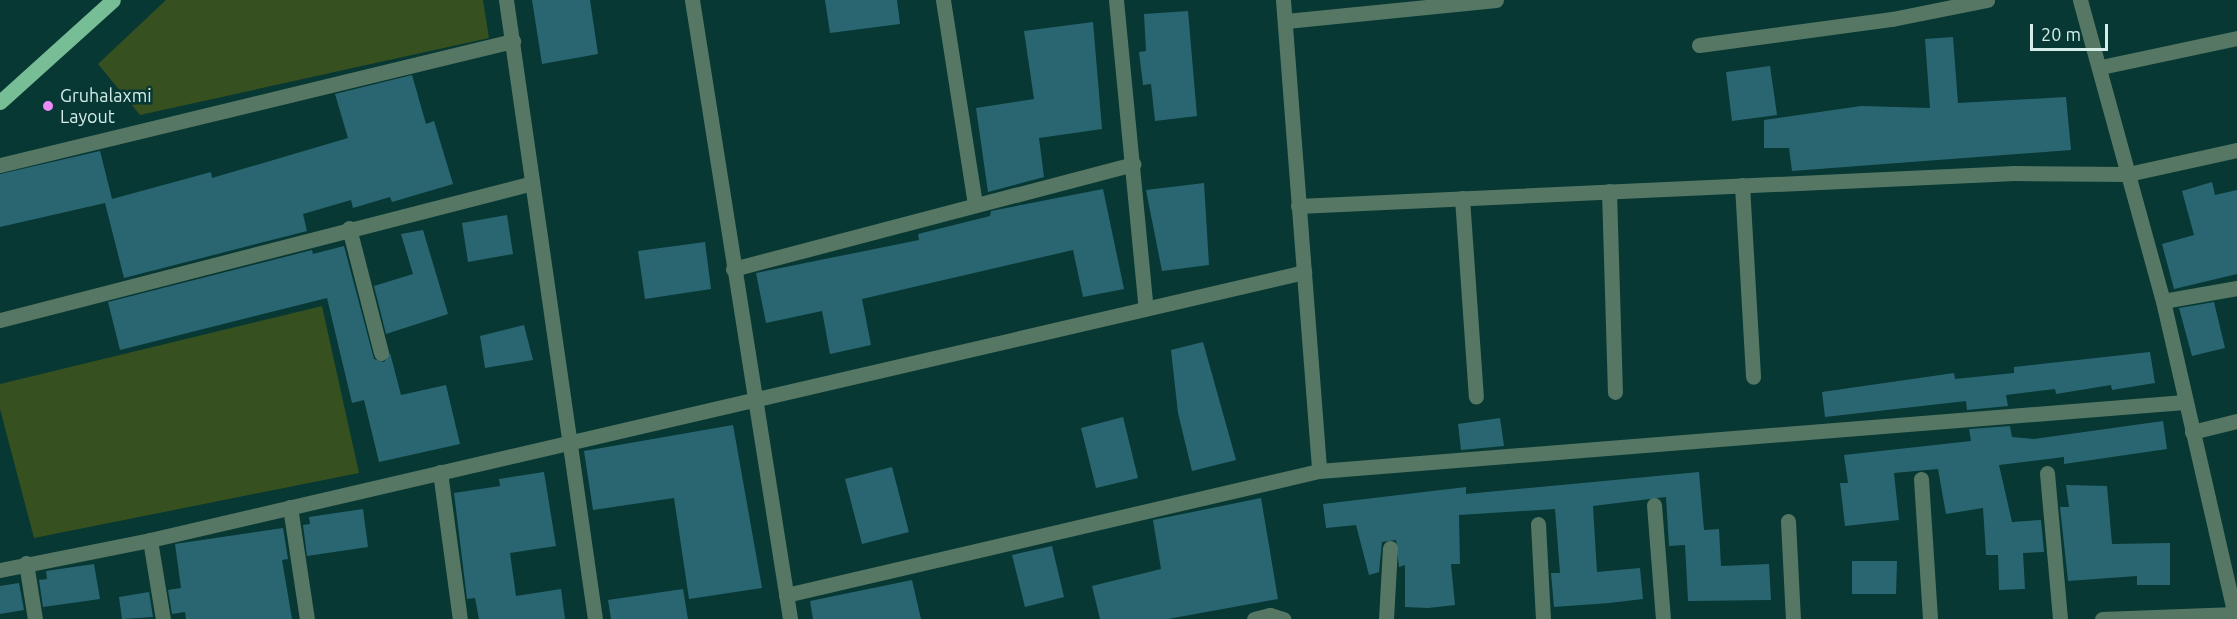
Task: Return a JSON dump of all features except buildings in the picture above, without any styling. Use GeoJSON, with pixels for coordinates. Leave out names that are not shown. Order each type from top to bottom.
{"type":"FeatureCollection","features":[{"type":"Feature","properties":{"kind":"main road"},"geometry":{"type":"LineString","coordinates":[[0,102],[113,0]]}},
{"type":"Feature","properties":{"kind":"street"},"geometry":{"type":"LineString","coordinates":[[506,0],[530,184],[595,619]]}},
{"type":"Feature","properties":{"kind":"street"},"geometry":{"type":"LineString","coordinates":[[692,0],[790,619]]}},
{"type":"Feature","properties":{"kind":"street"},"geometry":{"type":"LineString","coordinates":[[943,0],[975,205]]}},
{"type":"Feature","properties":{"kind":"street"},"geometry":{"type":"LineString","coordinates":[[1116,0],[1146,309]]}},
{"type":"Feature","properties":{"kind":"street"},"geometry":{"type":"LineString","coordinates":[[1284,0],[1319,471]]}},
{"type":"Feature","properties":{"kind":"street"},"geometry":{"type":"LineString","coordinates":[[1286,21],[1496,0]]}},
{"type":"Feature","properties":{"kind":"street"},"geometry":{"type":"LineString","coordinates":[[1700,45],[1892,19],[1988,0]]}},
{"type":"Feature","properties":{"kind":"street"},"geometry":{"type":"LineString","coordinates":[[2080,0],[2101,67],[2163,301],[2184,402],[2231,571],[2235,617],[2102,619]]}},
{"type":"Feature","properties":{"kind":"street"},"geometry":{"type":"LineString","coordinates":[[2101,67],[2237,38]]}},
{"type":"Feature","properties":{"kind":"street"},"geometry":{"type":"LineString","coordinates":[[0,165],[513,40]]}},
{"type":"Feature","properties":{"kind":"street"},"geometry":{"type":"LineString","coordinates":[[1298,206],[2014,173],[2128,174],[2237,150]]}},
{"type":"Feature","properties":{"kind":"street"},"geometry":{"type":"LineString","coordinates":[[733,269],[1133,164]]}},
{"type":"Feature","properties":{"kind":"street"},"geometry":{"type":"LineString","coordinates":[[0,320],[349,228],[530,184]]}},
{"type":"Feature","properties":{"kind":"street"},"geometry":{"type":"LineString","coordinates":[[1742,185],[1753,377]]}},
{"type":"Feature","properties":{"kind":"street"},"geometry":{"type":"LineString","coordinates":[[1609,191],[1615,392]]}},
{"type":"Feature","properties":{"kind":"street"},"geometry":{"type":"LineString","coordinates":[[1462,198],[1476,396]]}},
{"type":"Feature","properties":{"kind":"street"},"geometry":{"type":"LineString","coordinates":[[349,228],[381,353]]}},
{"type":"Feature","properties":{"kind":"street"},"geometry":{"type":"LineString","coordinates":[[0,570],[150,540],[1304,272]]}},
{"type":"Feature","properties":{"kind":"street"},"geometry":{"type":"LineString","coordinates":[[2163,301],[2237,288]]}},
{"type":"Feature","properties":{"kind":"street"},"geometry":{"type":"LineString","coordinates":[[786,595],[1319,471],[2184,402]]}},
{"type":"Feature","properties":{"kind":"street"},"geometry":{"type":"LineString","coordinates":[[2192,432],[2237,421]]}},
{"type":"Feature","properties":{"kind":"street"},"geometry":{"type":"LineString","coordinates":[[440,472],[460,619]]}},
{"type":"Feature","properties":{"kind":"street"},"geometry":{"type":"LineString","coordinates":[[2047,473],[2060,619]]}},
{"type":"Feature","properties":{"kind":"street"},"geometry":{"type":"LineString","coordinates":[[1921,479],[1930,619]]}},
{"type":"Feature","properties":{"kind":"street"},"geometry":{"type":"LineString","coordinates":[[1654,505],[1663,619]]}},
{"type":"Feature","properties":{"kind":"street"},"geometry":{"type":"LineString","coordinates":[[290,507],[307,619]]}},
{"type":"Feature","properties":{"kind":"street"},"geometry":{"type":"LineString","coordinates":[[1788,521],[1793,619]]}},
{"type":"Feature","properties":{"kind":"street"},"geometry":{"type":"LineString","coordinates":[[1538,524],[1543,619]]}},
{"type":"Feature","properties":{"kind":"street"},"geometry":{"type":"LineString","coordinates":[[150,540],[163,619]]}},
{"type":"Feature","properties":{"kind":"street"},"geometry":{"type":"LineString","coordinates":[[1386,619],[1390,548]]}},
{"type":"Feature","properties":{"kind":"street"},"geometry":{"type":"LineString","coordinates":[[26,563],[35,619]]}},
{"type":"Feature","properties":{"kind":"street"},"geometry":{"type":"LineString","coordinates":[[1254,619],[1274,618]]}},
{"type":"Feature","properties":{"kind":"green space"},"geometry":{"type":"Polygon","coordinates":[[[166,0],[483,0],[489,38],[140,115],[98,64],[166,0]]]}},
{"type":"Feature","properties":{"kind":"green space"},"geometry":{"type":"Polygon","coordinates":[[[322,306],[359,473],[34,538],[0,409],[0,384],[322,306]]]}},
{"type":"Feature","properties":{"kind":"place","name":"Gruhalaxmi Layout"},"geometry":{"type":"Point","coordinates":[48,106]}}]}
